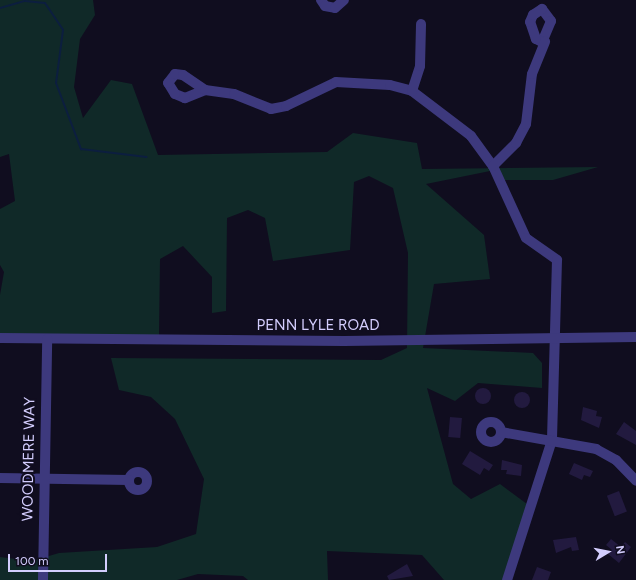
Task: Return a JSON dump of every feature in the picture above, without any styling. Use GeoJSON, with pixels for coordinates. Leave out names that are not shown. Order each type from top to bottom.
{"type":"FeatureCollection","features":[{"type":"Feature","properties":{"kind":"street"},"geometry":{"type":"LineString","coordinates":[[321,0],[326,6],[335,8],[344,0]]}},
{"type":"Feature","properties":{"kind":"street"},"geometry":{"type":"LineString","coordinates":[[412,91],[420,66],[421,24]]}},
{"type":"Feature","properties":{"kind":"street"},"geometry":{"type":"LineString","coordinates":[[493,166],[522,134],[529,112],[532,74],[544,42]]}},
{"type":"Feature","properties":{"kind":"street"},"geometry":{"type":"LineString","coordinates":[[205,90],[185,98],[170,89],[169,80],[179,74],[205,90],[234,94],[271,108],[286,106],[336,82],[390,84],[412,91],[459,124],[493,166],[526,238],[557,260],[552,440],[507,580]]}},
{"type":"Feature","properties":{"kind":"street","name":"PENN LYLE ROAD"},"geometry":{"type":"LineString","coordinates":[[0,338],[344,341],[636,338]]}},
{"type":"Feature","properties":{"kind":"street","name":"WOODMERE WAY"},"geometry":{"type":"LineString","coordinates":[[42,580],[47,339]]}},
{"type":"Feature","properties":{"kind":"street"},"geometry":{"type":"LineString","coordinates":[[501,432],[552,440],[601,451],[616,460],[636,481]]}},
{"type":"Feature","properties":{"kind":"street"},"geometry":{"type":"LineString","coordinates":[[0,478],[129,480]]}},
{"type":"Feature","properties":{"kind":"green space"},"geometry":{"type":"Polygon","coordinates":[[[0,0],[93,0],[95,15],[80,39],[74,87],[83,118],[111,80],[132,84],[158,155],[327,152],[353,133],[417,143],[422,169],[598,167],[553,180],[500,180],[495,170],[426,184],[484,235],[490,279],[434,284],[423,348],[533,353],[542,363],[542,388],[478,383],[455,401],[427,388],[453,484],[471,499],[500,484],[531,507],[507,580],[444,580],[422,555],[327,551],[328,580],[248,580],[243,576],[198,574],[177,580],[0,580],[0,557],[32,561],[59,553],[157,547],[196,534],[204,479],[175,419],[151,397],[119,390],[111,358],[381,360],[407,348],[408,253],[393,188],[369,176],[354,182],[350,250],[273,261],[265,218],[248,210],[227,218],[226,311],[212,313],[212,277],[183,246],[160,259],[159,335],[0,341],[0,295],[4,272],[0,265],[0,209],[15,201],[9,154],[0,157],[0,0]]]}},
{"type":"Feature","properties":{"kind":"building"},"geometry":{"type":"Polygon","coordinates":[[[480,388],[486,388],[491,393],[489,402],[486,404],[480,404],[475,399],[475,393],[480,388]]]}},
{"type":"Feature","properties":{"kind":"building"},"geometry":{"type":"Polygon","coordinates":[[[522,392],[529,397],[530,400],[525,407],[522,408],[515,403],[514,400],[519,393],[522,392]]]}},
{"type":"Feature","properties":{"kind":"building"},"geometry":{"type":"Polygon","coordinates":[[[583,407],[597,411],[596,416],[602,417],[599,428],[581,420],[583,407]]]}},
{"type":"Feature","properties":{"kind":"building"},"geometry":{"type":"Polygon","coordinates":[[[450,417],[462,418],[460,438],[448,437],[450,417]]]}},
{"type":"Feature","properties":{"kind":"building"},"geometry":{"type":"Polygon","coordinates":[[[624,422],[636,431],[636,445],[616,434],[624,422]]]}},
{"type":"Feature","properties":{"kind":"building"},"geometry":{"type":"Polygon","coordinates":[[[470,451],[493,465],[489,471],[484,468],[480,475],[462,464],[470,451]]]}},
{"type":"Feature","properties":{"kind":"building"},"geometry":{"type":"Polygon","coordinates":[[[502,460],[522,465],[521,476],[506,474],[507,470],[501,470],[502,460]]]}},
{"type":"Feature","properties":{"kind":"building"},"geometry":{"type":"Polygon","coordinates":[[[574,463],[593,471],[590,477],[584,475],[582,480],[569,474],[574,463]]]}},
{"type":"Feature","properties":{"kind":"building"},"geometry":{"type":"Polygon","coordinates":[[[619,491],[627,512],[615,516],[607,496],[619,491]]]}},
{"type":"Feature","properties":{"kind":"building"},"geometry":{"type":"Polygon","coordinates":[[[576,537],[579,550],[572,551],[571,547],[556,553],[553,540],[576,537]]]}},
{"type":"Feature","properties":{"kind":"building"},"geometry":{"type":"Polygon","coordinates":[[[611,539],[621,547],[625,542],[631,547],[619,563],[608,554],[612,550],[606,545],[611,539]]]}},
{"type":"Feature","properties":{"kind":"building"},"geometry":{"type":"Polygon","coordinates":[[[407,564],[413,576],[389,580],[387,576],[407,564]]]}},
{"type":"Feature","properties":{"kind":"building"},"geometry":{"type":"Polygon","coordinates":[[[537,567],[551,572],[548,580],[532,580],[537,567]]]}},
{"type":"Feature","properties":{"kind":"waterway"},"geometry":{"type":"LineString","coordinates":[[0,8],[25,1],[45,3],[63,30],[56,83],[81,149],[147,157]]}}]}
